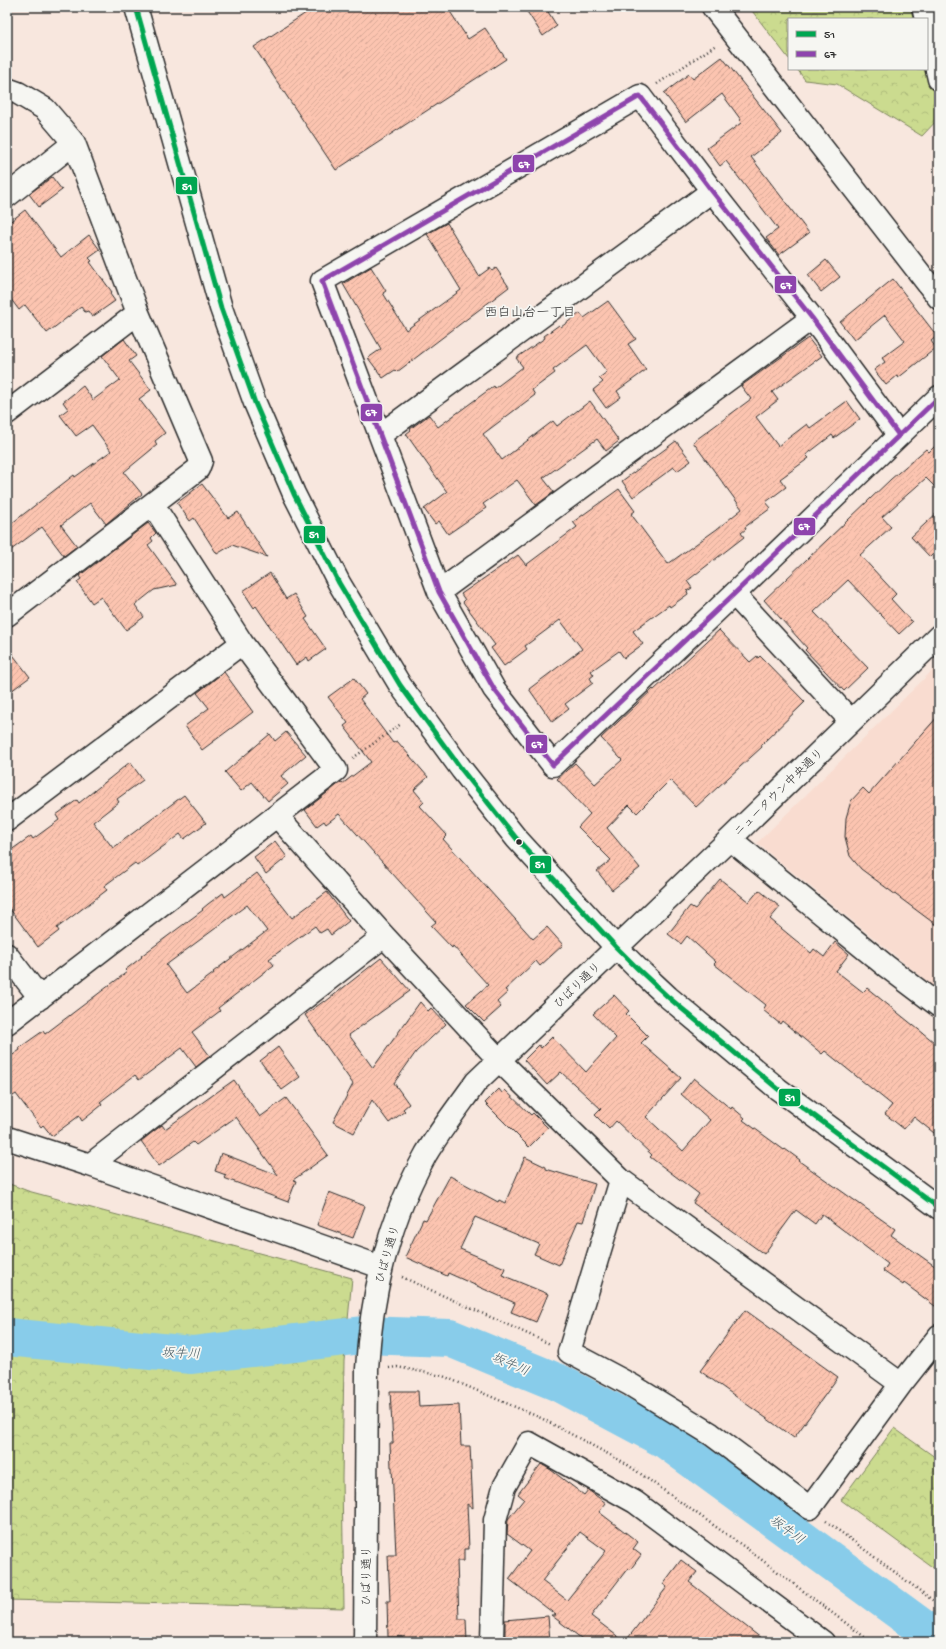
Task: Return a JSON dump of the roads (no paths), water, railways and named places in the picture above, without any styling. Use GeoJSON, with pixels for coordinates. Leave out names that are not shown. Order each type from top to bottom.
{"type":"FeatureCollection","features":[{"type":"Feature","properties":{"kind":"street"},"geometry":{"type":"LineString","coordinates":[[136,7],[222,308],[252,396],[294,494],[339,583],[400,684],[462,770],[516,838],[616,947],[668,998],[778,1089],[939,1208]]}},
{"type":"Feature","properties":{"kind":"street"},"geometry":{"type":"LineString","coordinates":[[713,7],[939,298]]}},
{"type":"Feature","properties":{"kind":"street"},"geometry":{"type":"LineString","coordinates":[[923,7],[926,18]]}},
{"type":"Feature","properties":{"kind":"street"},"geometry":{"type":"LineString","coordinates":[[928,30],[939,79]]}},
{"type":"Feature","properties":{"kind":"street"},"geometry":{"type":"LineString","coordinates":[[7,89],[18,93],[45,110],[74,143],[138,313],[201,461],[198,469],[153,505],[7,615]]}},
{"type":"Feature","properties":{"kind":"street"},"geometry":{"type":"LineString","coordinates":[[898,434],[812,318],[712,191],[640,96],[322,281],[439,592],[494,689],[553,765],[734,594],[898,434],[939,397]]}},
{"type":"Feature","properties":{"kind":"street"},"geometry":{"type":"LineString","coordinates":[[7,196],[74,143]]}},
{"type":"Feature","properties":{"kind":"street"},"geometry":{"type":"LineString","coordinates":[[380,435],[712,191]]}},
{"type":"Feature","properties":{"kind":"street"},"geometry":{"type":"LineString","coordinates":[[7,413],[138,313]]}},
{"type":"Feature","properties":{"kind":"street"},"geometry":{"type":"LineString","coordinates":[[439,592],[812,318]]}},
{"type":"Feature","properties":{"kind":"street"},"geometry":{"type":"LineString","coordinates":[[7,1023],[336,770],[242,643],[153,505]]}},
{"type":"Feature","properties":{"kind":"street"},"geometry":{"type":"LineString","coordinates":[[734,594],[851,721]]}},
{"type":"Feature","properties":{"kind":"street","name":"ニュータウン中央通り"},"geometry":{"type":"LineString","coordinates":[[616,947],[730,839],[939,636]]}},
{"type":"Feature","properties":{"kind":"street"},"geometry":{"type":"LineString","coordinates":[[7,820],[242,643]]}},
{"type":"Feature","properties":{"kind":"street"},"geometry":{"type":"LineString","coordinates":[[278,816],[384,936],[498,1060],[621,1180],[901,1384]]}},
{"type":"Feature","properties":{"kind":"street"},"geometry":{"type":"LineString","coordinates":[[730,839],[886,966],[939,1006]]}},
{"type":"Feature","properties":{"kind":"street"},"geometry":{"type":"LineString","coordinates":[[90,1165],[384,936]]}},
{"type":"Feature","properties":{"kind":"street","name":"ひばり通り"},"geometry":{"type":"LineString","coordinates":[[366,1642],[368,1354],[370,1326],[376,1292],[390,1271],[404,1200],[426,1155],[447,1122],[476,1082],[616,947]]}},
{"type":"Feature","properties":{"kind":"street"},"geometry":{"type":"LineString","coordinates":[[7,955],[40,998]]}},
{"type":"Feature","properties":{"kind":"street"},"geometry":{"type":"LineString","coordinates":[[7,1138],[90,1165],[390,1271]]}},
{"type":"Feature","properties":{"kind":"street"},"geometry":{"type":"LineString","coordinates":[[621,1180],[569,1352],[631,1385],[711,1434],[810,1508],[901,1384],[939,1336]]}},
{"type":"Feature","properties":{"kind":"street"},"geometry":{"type":"LineString","coordinates":[[492,1642],[495,1520],[504,1487],[529,1443],[635,1502],[823,1642]]}},
{"type":"Feature","properties":{"kind":"waterway","name":"坂牛川"},"geometry":{"type":"LineString","coordinates":[[7,1337],[192,1355],[363,1335],[450,1338],[559,1383],[666,1440],[939,1640]]}},
{"type":"Feature","properties":{"kind":"district","name":"西白山台一丁目"},"geometry":{"type":"Point","coordinates":[530,311]}}]}
